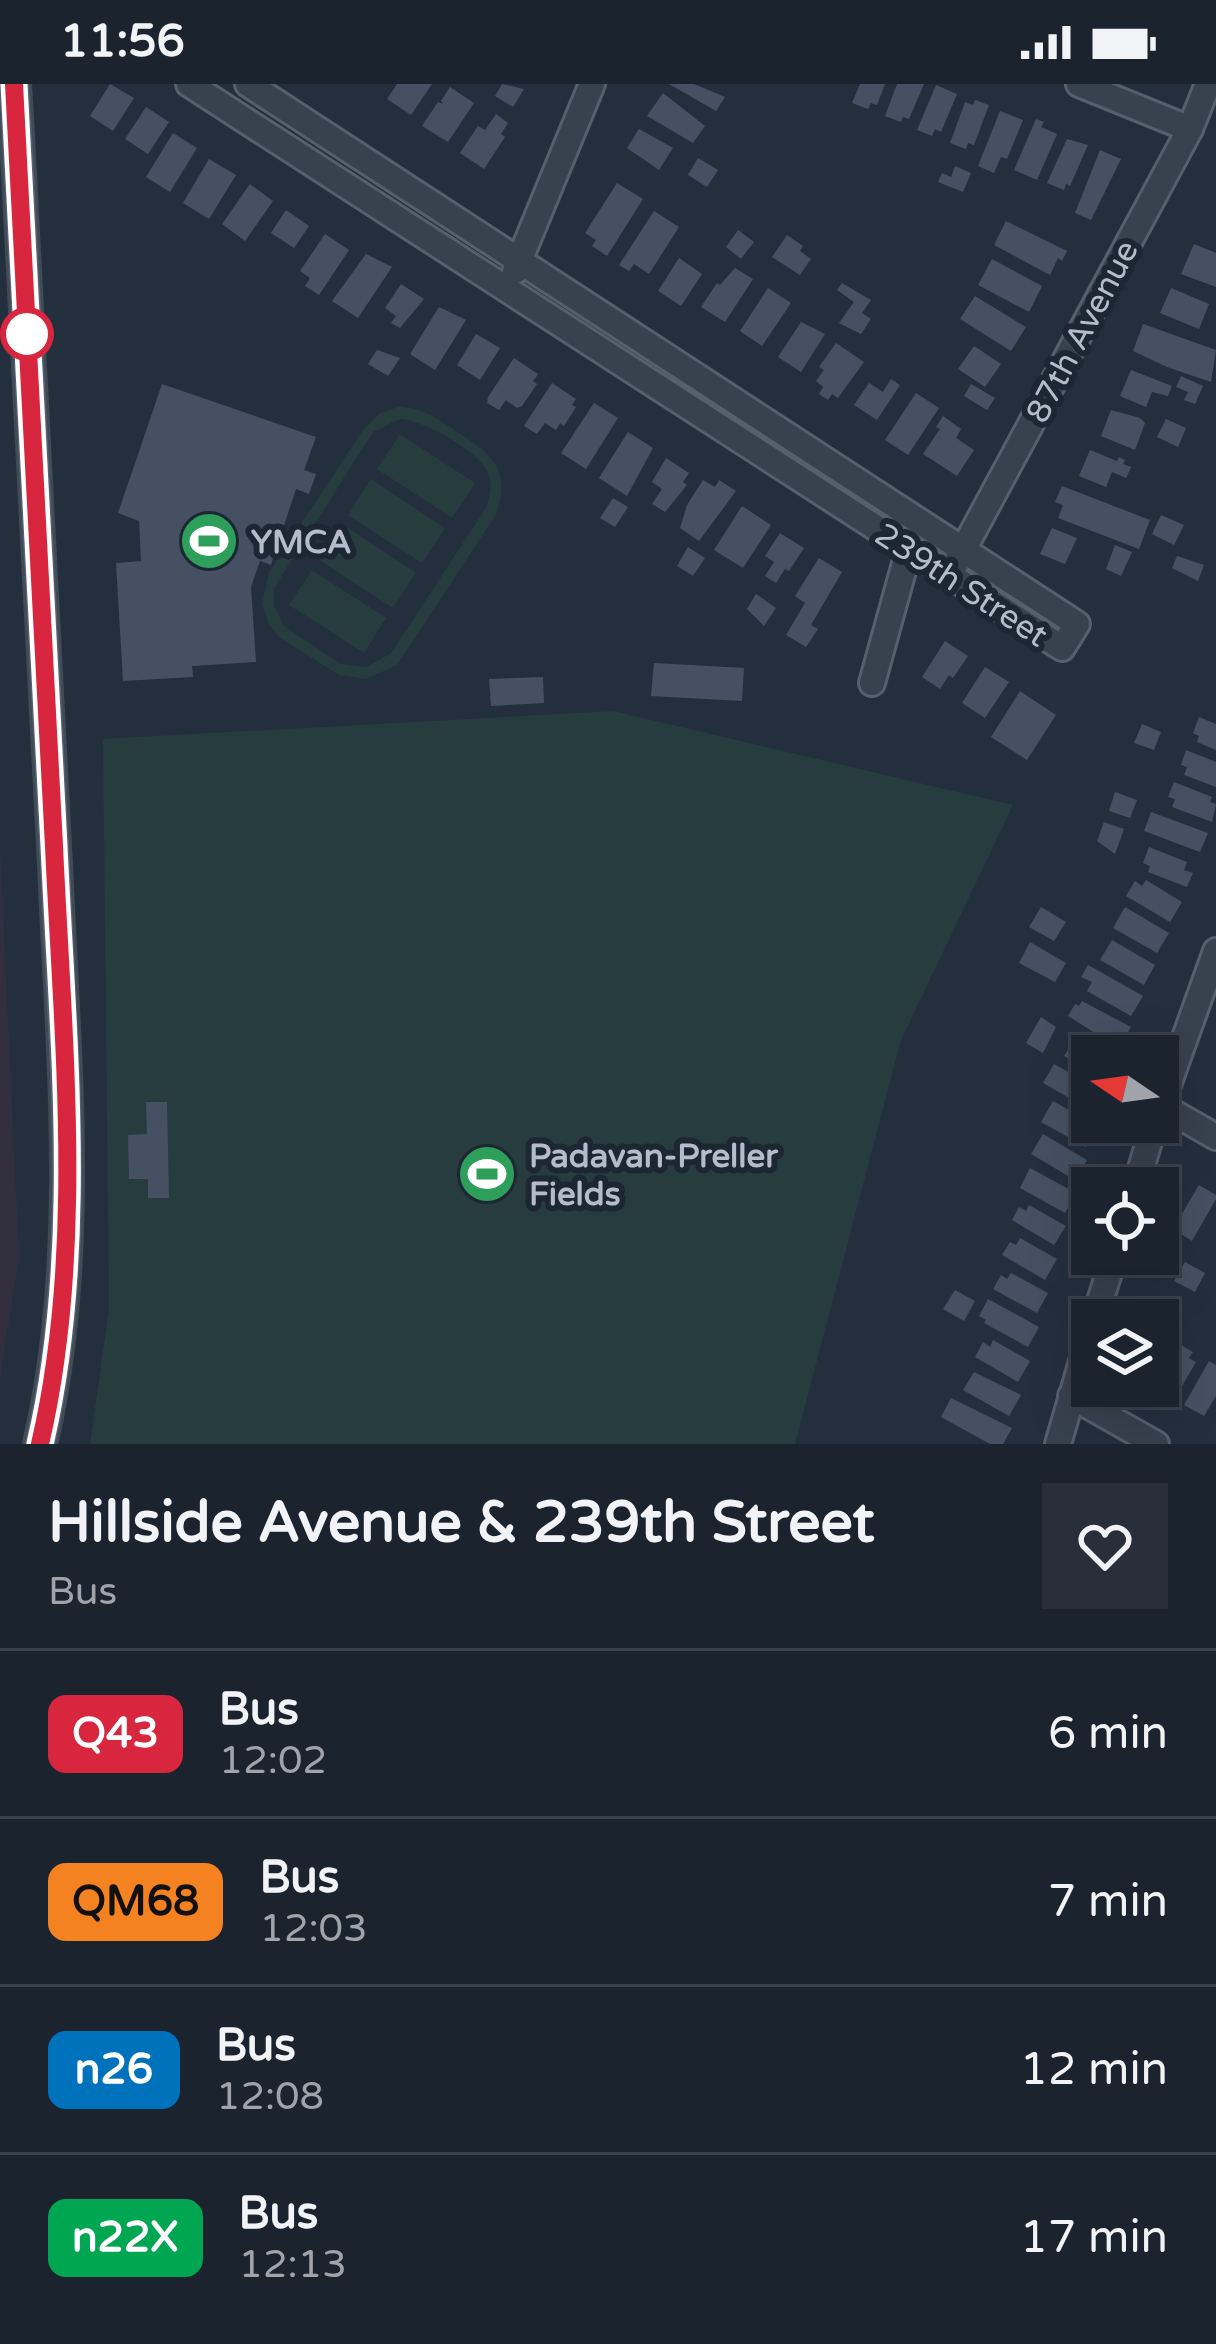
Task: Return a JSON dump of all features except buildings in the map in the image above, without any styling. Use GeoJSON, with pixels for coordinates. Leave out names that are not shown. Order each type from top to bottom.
{"type":"FeatureCollection","features":[{"type":"Feature","properties":{"kind":"main road"},"geometry":{"type":"LineString","coordinates":[[14,84],[47,705],[65,1173],[62,1326],[40,1444]]}},
{"type":"Feature","properties":{"kind":"street","name":"239th Street"},"geometry":{"type":"LineString","coordinates":[[189,84],[1062,648],[1077,624],[248,84]]}},
{"type":"Feature","properties":{"kind":"street"},"geometry":{"type":"LineString","coordinates":[[507,290],[592,84]]}},
{"type":"Feature","properties":{"kind":"street"},"geometry":{"type":"LineString","coordinates":[[1079,84],[1190,129]]}},
{"type":"Feature","properties":{"kind":"street","name":"87th Avenue"},"geometry":{"type":"LineString","coordinates":[[949,575],[1190,129],[1208,84]]}},
{"type":"Feature","properties":{"kind":"street"},"geometry":{"type":"LineString","coordinates":[[872,683],[909,549]]}},
{"type":"Feature","properties":{"kind":"street"},"geometry":{"type":"LineString","coordinates":[[1179,1054],[1216,951]]}},
{"type":"Feature","properties":{"kind":"street"},"geometry":{"type":"LineString","coordinates":[[1179,1122],[1216,1137]]}},
{"type":"Feature","properties":{"kind":"street"},"geometry":{"type":"LineString","coordinates":[[1058,1444],[1071,1396]]}},
{"type":"Feature","properties":{"kind":"street"},"geometry":{"type":"LineString","coordinates":[[1090,1407],[1156,1444]]}},
{"type":"Feature","properties":{"kind":"shaded area"},"geometry":{"type":"Polygon","coordinates":[[[0,849],[19,1258],[0,1377],[0,849]]]}},
{"type":"Feature","properties":{"kind":"green space"},"geometry":{"type":"Polygon","coordinates":[[[406,407],[438,419],[486,453],[502,485],[495,516],[397,665],[366,679],[339,675],[279,637],[262,604],[269,572],[365,427],[380,413],[406,407]],[[399,419],[373,432],[274,588],[274,606],[284,626],[341,664],[367,667],[391,653],[488,503],[490,479],[480,461],[447,437],[399,419]]]}},
{"type":"Feature","properties":{"kind":"green space"},"geometry":{"type":"Polygon","coordinates":[[[400,434],[475,483],[452,518],[377,469],[400,434]]]}},
{"type":"Feature","properties":{"kind":"green space"},"geometry":{"type":"Polygon","coordinates":[[[371,479],[445,528],[422,563],[348,515],[371,479]]]}},
{"type":"Feature","properties":{"kind":"green space"},"geometry":{"type":"Polygon","coordinates":[[[342,524],[416,573],[393,608],[319,560],[342,524]]]}},
{"type":"Feature","properties":{"kind":"green space"},"geometry":{"type":"Polygon","coordinates":[[[312,570],[386,618],[364,653],[289,605],[312,570]]]}},
{"type":"Feature","properties":{"kind":"green space","name":"Padavan-Preller Fields"},"geometry":{"type":"Polygon","coordinates":[[[613,711],[1013,805],[901,1040],[795,1444],[90,1444],[109,1309],[103,739],[613,711]]]}},
{"type":"Feature","properties":{"kind":"bus line","name":"Q43"},"geometry":{"type":"LineString","coordinates":[[14,84],[62,1015],[65,1277],[55,1378],[40,1444]]}},
{"type":"Feature","properties":{"kind":"place","name":"YMCA"},"geometry":{"type":"Point","coordinates":[209,541]}},
{"type":"Feature","properties":{"kind":"place","name":"Padavan-Preller Fields"},"geometry":{"type":"Point","coordinates":[487,1174]}}]}
